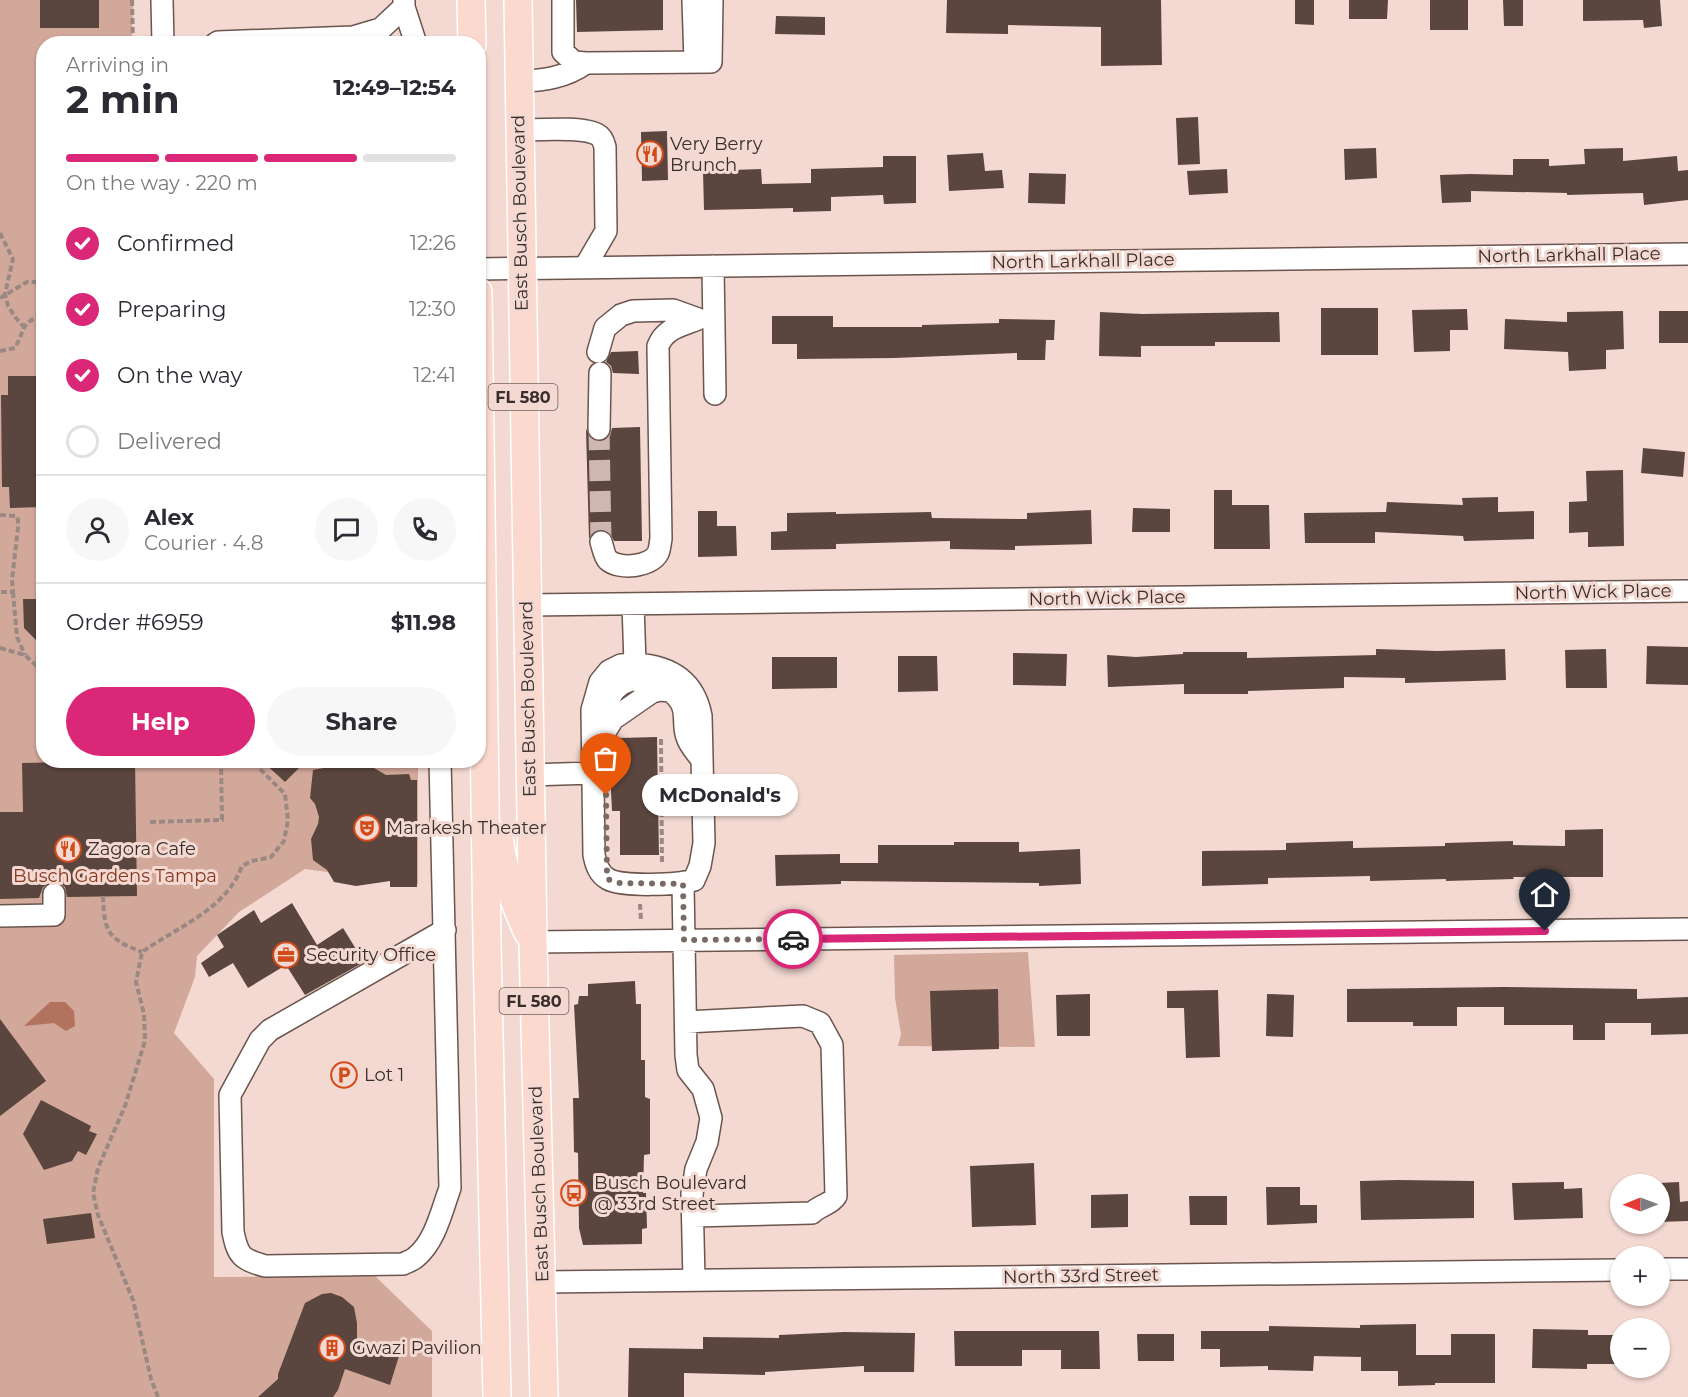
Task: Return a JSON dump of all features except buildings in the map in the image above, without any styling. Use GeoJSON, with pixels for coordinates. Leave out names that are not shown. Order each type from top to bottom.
{"type":"FeatureCollection","features":[{"type":"Feature","properties":{"kind":"main road"},"geometry":{"type":"LineString","coordinates":[[471,0],[472,36]]}},
{"type":"Feature","properties":{"kind":"main road","name":"East Busch Boulevard"},"geometry":{"type":"LineString","coordinates":[[518,0],[532,942],[544,1397]]}},
{"type":"Feature","properties":{"kind":"main road"},"geometry":{"type":"LineString","coordinates":[[486,726],[502,863],[514,904],[532,942]]}},
{"type":"Feature","properties":{"kind":"main road","name":"FL 580"},"geometry":{"type":"LineString","coordinates":[[485,768],[498,1397]]}},
{"type":"Feature","properties":{"kind":"street"},"geometry":{"type":"LineString","coordinates":[[162,0],[163,36]]}},
{"type":"Feature","properties":{"kind":"street"},"geometry":{"type":"LineString","coordinates":[[693,0],[695,62]]}},
{"type":"Feature","properties":{"kind":"street"},"geometry":{"type":"LineString","coordinates":[[565,6],[563,52],[574,62],[711,62],[712,0]]}},
{"type":"Feature","properties":{"kind":"street"},"geometry":{"type":"LineString","coordinates":[[372,36],[404,4],[414,36]]}},
{"type":"Feature","properties":{"kind":"street"},"geometry":{"type":"LineString","coordinates":[[519,82],[554,79],[572,73],[586,63]]}},
{"type":"Feature","properties":{"kind":"street"},"geometry":{"type":"LineString","coordinates":[[519,130],[580,130],[598,135],[603,141],[606,231],[585,267]]}},
{"type":"Feature","properties":{"kind":"street","name":"North Larkhall Place"},"geometry":{"type":"LineString","coordinates":[[486,269],[1688,254]]}},
{"type":"Feature","properties":{"kind":"street"},"geometry":{"type":"LineString","coordinates":[[713,266],[706,319],[715,394]]}},
{"type":"Feature","properties":{"kind":"street"},"geometry":{"type":"LineString","coordinates":[[599,429],[599,363],[605,328],[621,315],[633,311],[673,310],[706,319]]}},
{"type":"Feature","properties":{"kind":"street"},"geometry":{"type":"LineString","coordinates":[[601,542],[607,559],[617,565],[641,564],[651,561],[658,554],[661,538],[658,346],[662,337],[669,330],[706,319]]}},
{"type":"Feature","properties":{"kind":"street","name":"North Wick Place"},"geometry":{"type":"LineString","coordinates":[[527,605],[1688,591]]}},
{"type":"Feature","properties":{"kind":"street"},"geometry":{"type":"LineString","coordinates":[[633,604],[634,664]]}},
{"type":"Feature","properties":{"kind":"street"},"geometry":{"type":"LineString","coordinates":[[621,665],[656,666],[687,684],[698,699],[701,716],[702,761],[704,843],[700,866],[694,880],[683,884],[620,883],[607,879],[597,868],[594,855],[592,710],[600,682],[609,671],[621,665]]}},
{"type":"Feature","properties":{"kind":"street"},"geometry":{"type":"LineString","coordinates":[[607,879],[605,732],[610,698],[617,688],[625,682],[636,679],[658,683],[670,691],[682,703],[686,736],[702,761]]}},
{"type":"Feature","properties":{"kind":"street"},"geometry":{"type":"LineString","coordinates":[[440,768],[445,930],[450,1188],[429,1242],[416,1257],[403,1264],[265,1266],[246,1261],[237,1251],[233,1232],[230,1095],[260,1040],[270,1030],[445,930]]}},
{"type":"Feature","properties":{"kind":"street"},"geometry":{"type":"LineString","coordinates":[[530,775],[592,773]]}},
{"type":"Feature","properties":{"kind":"street"},"geometry":{"type":"LineString","coordinates":[[683,884],[688,1070],[703,1089],[711,1118],[707,1142],[696,1169],[692,1194],[694,1280]]}},
{"type":"Feature","properties":{"kind":"street"},"geometry":{"type":"LineString","coordinates":[[0,916],[54,915],[54,894]]}},
{"type":"Feature","properties":{"kind":"street"},"geometry":{"type":"LineString","coordinates":[[532,942],[1688,929]]}},
{"type":"Feature","properties":{"kind":"street"},"geometry":{"type":"LineString","coordinates":[[686,1022],[803,1016],[820,1023],[832,1045],[836,1196],[831,1203],[818,1207],[812,1213],[693,1216]]}},
{"type":"Feature","properties":{"kind":"street"},"geometry":{"type":"LineString","coordinates":[[1670,1269],[1688,1269]]}},
{"type":"Feature","properties":{"kind":"street","name":"North 33rd Street"},"geometry":{"type":"LineString","coordinates":[[542,1282],[1610,1270]]}},
{"type":"Feature","properties":{"kind":"path"},"geometry":{"type":"LineString","coordinates":[[132,0],[133,36]]}},
{"type":"Feature","properties":{"kind":"path"},"geometry":{"type":"LineString","coordinates":[[0,233],[13,259],[5,294],[8,306],[24,326]]}},
{"type":"Feature","properties":{"kind":"path"},"geometry":{"type":"LineString","coordinates":[[0,298],[27,282],[36,282]]}},
{"type":"Feature","properties":{"kind":"path"},"geometry":{"type":"LineString","coordinates":[[0,351],[15,348],[27,321],[36,317]]}},
{"type":"Feature","properties":{"kind":"path"},"geometry":{"type":"LineString","coordinates":[[0,515],[16,516],[18,520],[12,580],[17,637],[25,655],[36,665]]}},
{"type":"Feature","properties":{"kind":"path"},"geometry":{"type":"LineString","coordinates":[[0,592],[13,592]]}},
{"type":"Feature","properties":{"kind":"path"},"geometry":{"type":"LineString","coordinates":[[0,648],[25,655]]}},
{"type":"Feature","properties":{"kind":"path"},"geometry":{"type":"LineString","coordinates":[[651,864],[663,864],[661,739]]}},
{"type":"Feature","properties":{"kind":"path"},"geometry":{"type":"LineString","coordinates":[[150,822],[222,820],[221,768]]}},
{"type":"Feature","properties":{"kind":"path"},"geometry":{"type":"LineString","coordinates":[[158,1397],[151,1379],[133,1300],[98,1215],[93,1193],[98,1168],[125,1106],[145,1041],[144,1014],[136,982],[142,952],[162,937],[206,912],[226,893],[238,877],[242,866],[252,861],[271,857],[284,842],[288,820],[285,794],[259,768]]}},
{"type":"Feature","properties":{"kind":"path"},"geometry":{"type":"LineString","coordinates":[[103,896],[103,916],[108,932],[122,945],[142,952]]}},
{"type":"Feature","properties":{"kind":"green space","name":"Busch Gardens Tampa"},"geometry":{"type":"Polygon","coordinates":[[[0,0],[133,0],[132,36],[36,36],[36,768],[418,768],[418,884],[305,869],[239,912],[197,956],[195,977],[174,1033],[214,1079],[214,1277],[375,1276],[432,1331],[432,1397],[0,1397],[0,0]]]}},
{"type":"Feature","properties":{"kind":"green space"},"geometry":{"type":"Polygon","coordinates":[[[1028,952],[1035,1047],[898,1046],[901,1034],[895,998],[894,955],[1028,952]]]}},
{"type":"Feature","properties":{"kind":"shaded area"},"geometry":{"type":"Polygon","coordinates":[[[50,1002],[65,1002],[74,1011],[75,1026],[66,1031],[54,1023],[24,1026],[50,1002]]]}},
{"type":"Feature","properties":{"kind":"tunnel"},"geometry":{"type":"LineString","coordinates":[[599,429],[601,542]]}},
{"type":"Feature","properties":{"kind":"way so far"},"geometry":{"type":"LineString","coordinates":[[606,795],[607,879],[620,883],[683,884],[684,940],[793,939]]}},
{"type":"Feature","properties":{"kind":"place","name":"Very Berry Brunch"},"geometry":{"type":"Point","coordinates":[650,154]}},
{"type":"Feature","properties":{"kind":"place","name":"McDonald's"},"geometry":{"type":"Point","coordinates":[606,795]}},
{"type":"Feature","properties":{"kind":"place","name":"Marakesh Theater"},"geometry":{"type":"Point","coordinates":[367,828]}},
{"type":"Feature","properties":{"kind":"place","name":"Zagora Cafe"},"geometry":{"type":"Point","coordinates":[68,849]}},
{"type":"Feature","properties":{"kind":"place","name":"Security Office"},"geometry":{"type":"Point","coordinates":[286,955]}},
{"type":"Feature","properties":{"kind":"place","name":"Lot 1"},"geometry":{"type":"Point","coordinates":[344,1075]}},
{"type":"Feature","properties":{"kind":"place","name":"Busch Boulevard @ 33rd Street"},"geometry":{"type":"Point","coordinates":[574,1193]}},
{"type":"Feature","properties":{"kind":"place","name":"Gwazi Pavilion"},"geometry":{"type":"Point","coordinates":[332,1348]}},
{"type":"Feature","properties":{"kind":"route"},"geometry":{"type":"LineString","coordinates":[[793,939],[1545,931]]}}]}
